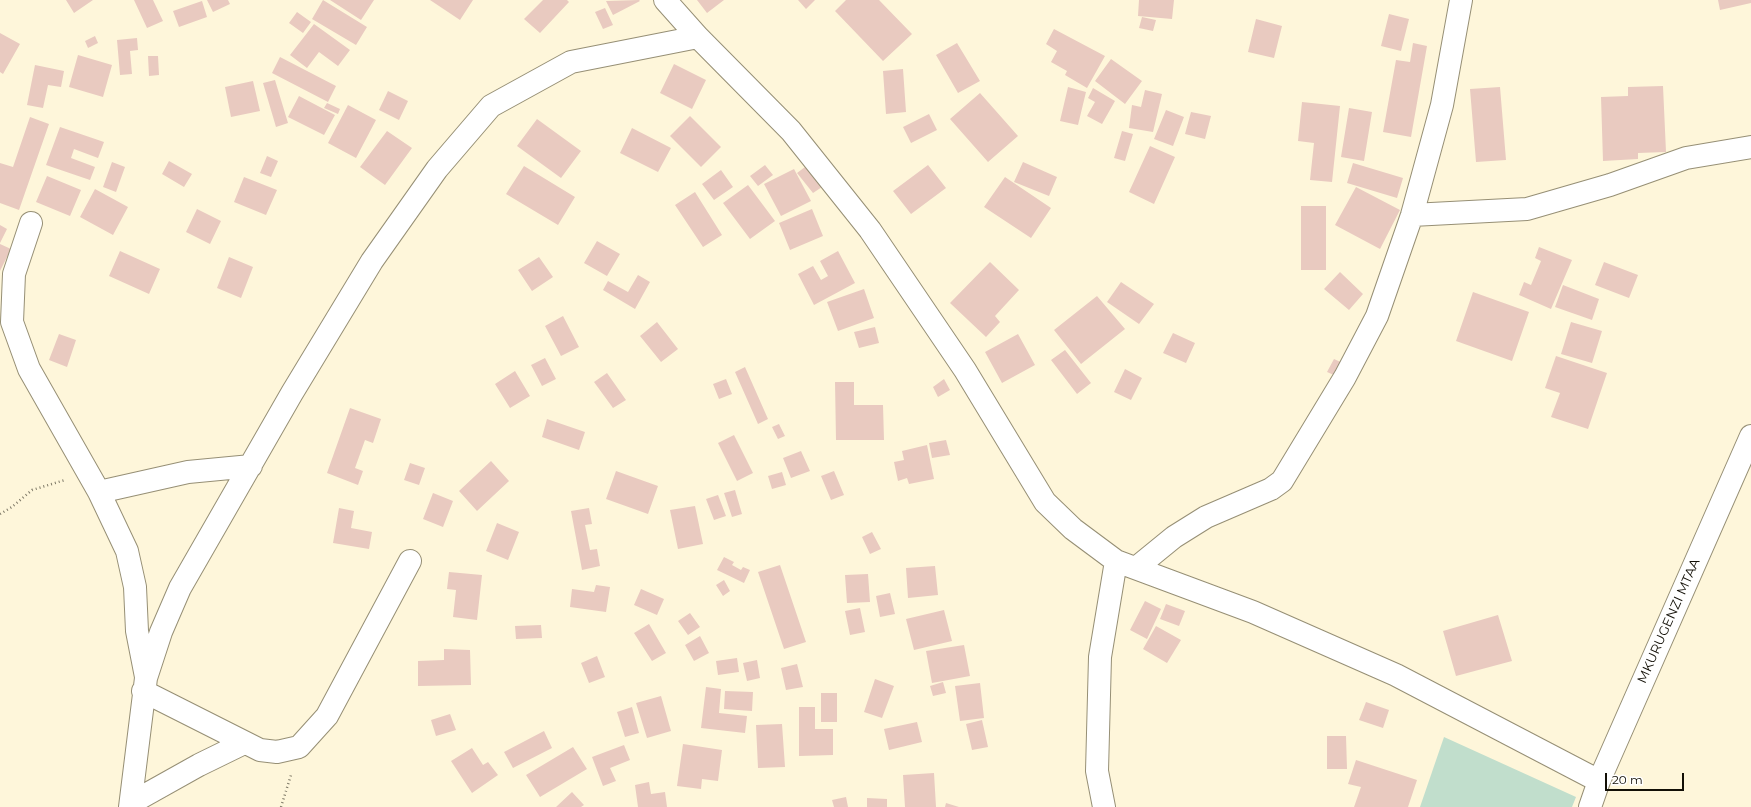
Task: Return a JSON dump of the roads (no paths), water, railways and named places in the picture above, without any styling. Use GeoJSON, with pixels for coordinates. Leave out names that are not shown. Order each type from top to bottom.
{"type":"FeatureCollection","features":[{"type":"Feature","properties":{"kind":"street"},"geometry":{"type":"LineString","coordinates":[[665,0],[698,37],[791,131],[870,230],[965,370],[1045,502],[1073,529],[1126,564],[1253,612],[1396,675],[1599,781]]}},
{"type":"Feature","properties":{"kind":"street"},"geometry":{"type":"LineString","coordinates":[[1104,807],[1097,771],[1100,657],[1126,564],[1206,517],[1271,489],[1282,480],[1345,377],[1377,316],[1412,215],[1442,104],[1461,0]]}},
{"type":"Feature","properties":{"kind":"street"},"geometry":{"type":"LineString","coordinates":[[130,805],[144,685],[161,632],[180,588],[292,393],[372,261],[437,169],[491,106],[571,62],[698,37]]}},
{"type":"Feature","properties":{"kind":"street"},"geometry":{"type":"LineString","coordinates":[[1412,215],[1527,209],[1610,185],[1686,158],[1751,147]]}},
{"type":"Feature","properties":{"kind":"street"},"geometry":{"type":"LineString","coordinates":[[31,223],[14,274],[12,322],[29,369],[89,473],[127,550],[135,587],[137,631],[144,685]]}},
{"type":"Feature","properties":{"kind":"street","name":"MKURUGENZI MTAA"},"geometry":{"type":"LineString","coordinates":[[1590,807],[1599,781],[1751,436]]}},
{"type":"Feature","properties":{"kind":"street"},"geometry":{"type":"LineString","coordinates":[[99,492],[188,472],[251,466]]}},
{"type":"Feature","properties":{"kind":"street"},"geometry":{"type":"LineString","coordinates":[[144,685],[244,743],[260,750],[277,752],[299,747],[327,716],[410,561]]}},
{"type":"Feature","properties":{"kind":"street"},"geometry":{"type":"LineString","coordinates":[[130,805],[199,765],[244,743]]}}]}
